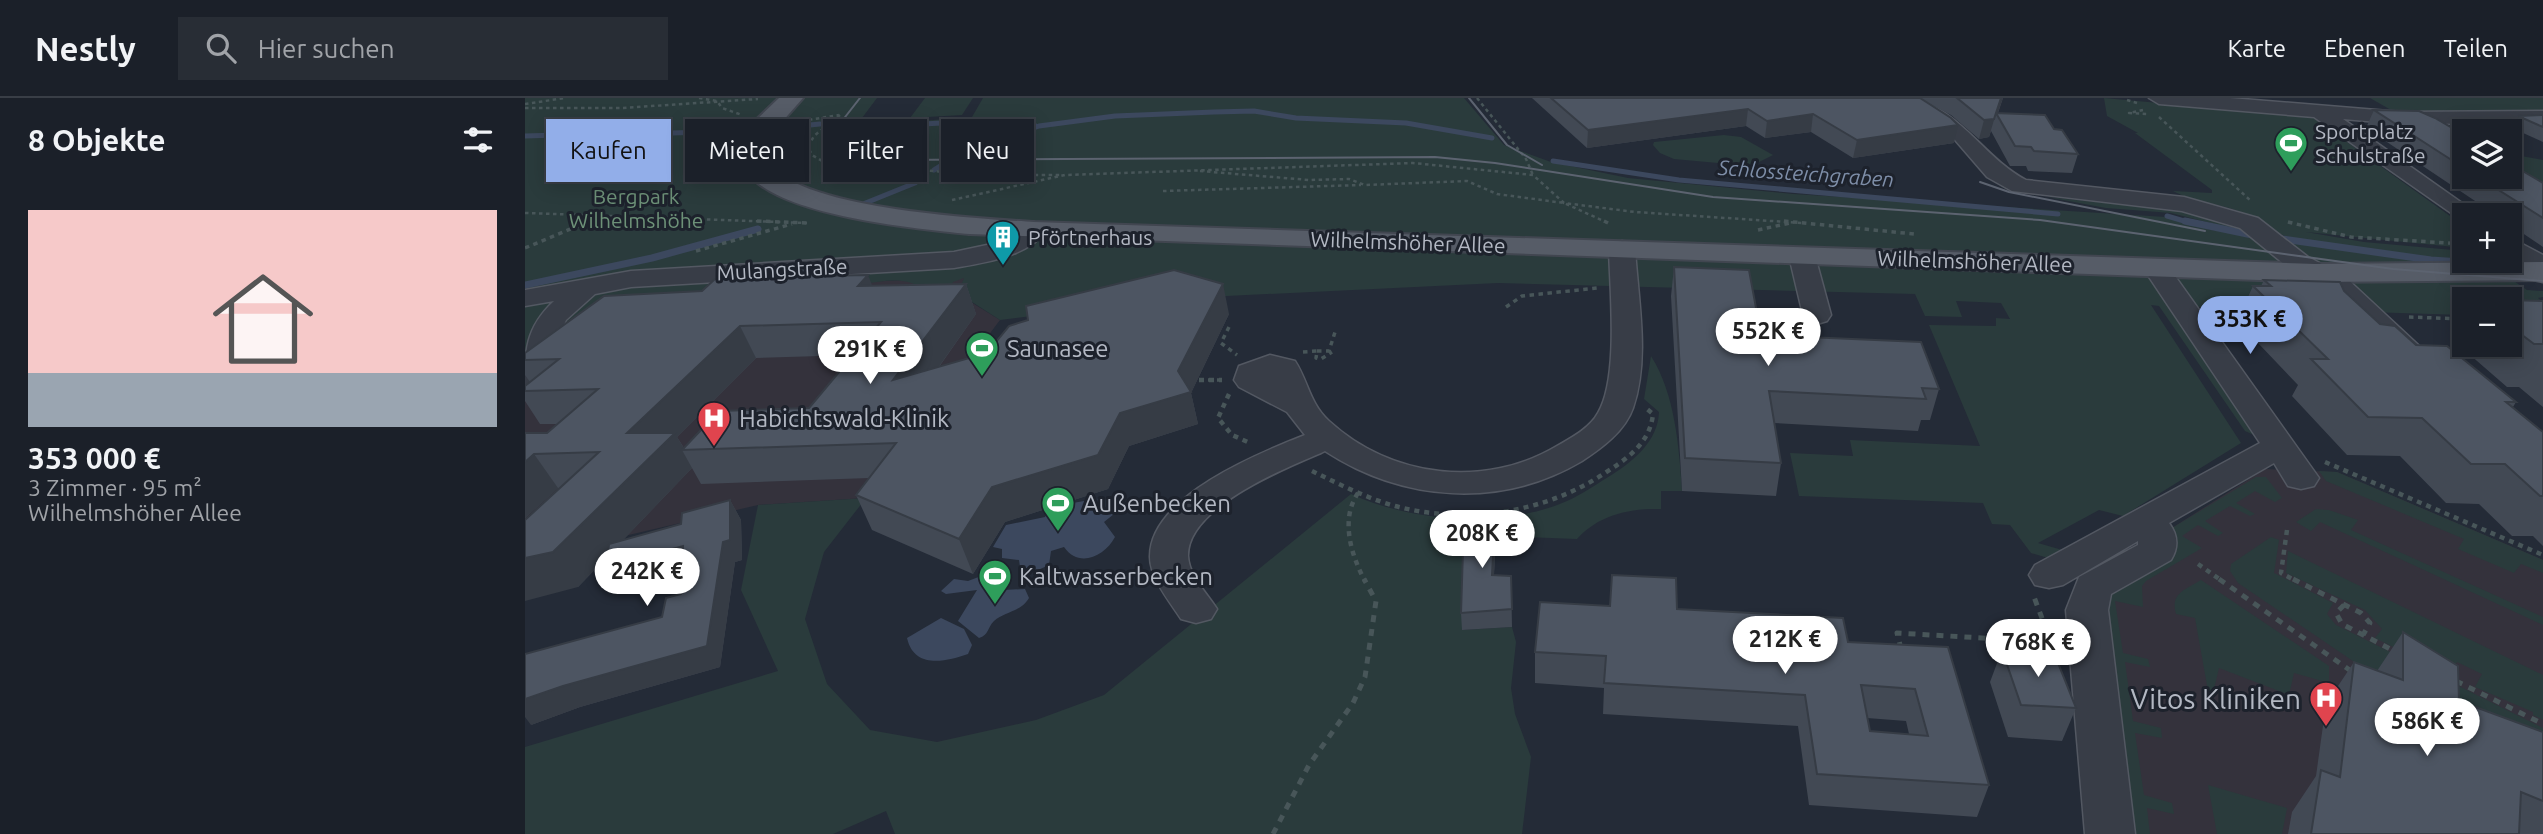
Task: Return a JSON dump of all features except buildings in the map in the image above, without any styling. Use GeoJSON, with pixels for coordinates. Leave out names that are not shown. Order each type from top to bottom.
{"type":"FeatureCollection","features":[{"type":"Feature","properties":{"kind":"main road","name":"Wilhelmshöher Allee"},"geometry":{"type":"LineString","coordinates":[[791,111],[763,127],[752,149],[753,161],[760,171],[774,181],[828,204],[863,213],[931,223],[1034,230],[2156,268],[2542,276]]}},
{"type":"Feature","properties":{"kind":"main road","name":"Wilhelmshöher Allee"},"geometry":{"type":"LineString","coordinates":[[2315,273],[2431,271],[2542,276]]}},
{"type":"Feature","properties":{"kind":"street"},"geometry":{"type":"LineString","coordinates":[[1903,98],[1956,129],[2005,180],[2039,190],[2184,204],[2271,231],[2315,273],[2333,281],[2413,354],[2374,352],[2339,318]]}},
{"type":"Feature","properties":{"kind":"street"},"geometry":{"type":"LineString","coordinates":[[2152,104],[2463,119],[2543,117]]}},
{"type":"Feature","properties":{"kind":"street"},"geometry":{"type":"LineString","coordinates":[[2321,113],[2452,205]]}},
{"type":"Feature","properties":{"kind":"street"},"geometry":{"type":"LineString","coordinates":[[2090,176],[2105,195]]}},
{"type":"Feature","properties":{"kind":"street","name":"Mulangstraße"},"geometry":{"type":"LineString","coordinates":[[525,298],[586,287],[701,273],[954,260],[1007,247],[1034,230]]}},
{"type":"Feature","properties":{"kind":"street"},"geometry":{"type":"LineString","coordinates":[[1297,405],[1327,438],[1342,449],[1426,481],[1500,480],[1563,458],[1596,436],[1617,410],[1624,379],[1622,249]]}},
{"type":"Feature","properties":{"kind":"street"},"geometry":{"type":"LineString","coordinates":[[2522,253],[2534,261],[2542,276]]}},
{"type":"Feature","properties":{"kind":"street"},"geometry":{"type":"LineString","coordinates":[[1802,256],[1817,315]]}},
{"type":"Feature","properties":{"kind":"street"},"geometry":{"type":"LineString","coordinates":[[2156,268],[2281,445],[2301,478]]}},
{"type":"Feature","properties":{"kind":"street"},"geometry":{"type":"LineString","coordinates":[[525,379],[544,333],[555,315],[586,287]]}},
{"type":"Feature","properties":{"kind":"street"},"geometry":{"type":"LineString","coordinates":[[1196,609],[1168,558],[1169,546],[1182,520],[1201,505],[1280,457],[1327,438]]}},
{"type":"Feature","properties":{"kind":"street"},"geometry":{"type":"LineString","coordinates":[[2039,580],[2281,445]]}},
{"type":"Feature","properties":{"kind":"street"},"geometry":{"type":"LineString","coordinates":[[2110,834],[2087,610],[2093,587],[2157,551],[2157,533],[2142,521]]}},
{"type":"Feature","properties":{"kind":"path"},"geometry":{"type":"LineString","coordinates":[[525,106],[565,98]]}},
{"type":"Feature","properties":{"kind":"path"},"geometry":{"type":"LineString","coordinates":[[699,98],[717,101],[722,108],[751,117]]}},
{"type":"Feature","properties":{"kind":"path"},"geometry":{"type":"LineString","coordinates":[[525,106],[622,108],[762,98]]}},
{"type":"Feature","properties":{"kind":"path"},"geometry":{"type":"LineString","coordinates":[[1477,98],[1526,159],[1533,175],[1565,203]]}},
{"type":"Feature","properties":{"kind":"path"},"geometry":{"type":"LineString","coordinates":[[2130,112],[2127,99],[2152,104]]}},
{"type":"Feature","properties":{"kind":"path"},"geometry":{"type":"LineString","coordinates":[[2130,112],[2152,104]]}},
{"type":"Feature","properties":{"kind":"path"},"geometry":{"type":"LineString","coordinates":[[791,111],[840,115],[836,119]]}},
{"type":"Feature","properties":{"kind":"path"},"geometry":{"type":"LineString","coordinates":[[2130,112],[2156,115],[2255,204]]}},
{"type":"Feature","properties":{"kind":"path"},"geometry":{"type":"LineString","coordinates":[[823,130],[814,136],[808,147],[812,155],[823,161]]}},
{"type":"Feature","properties":{"kind":"path"},"geometry":{"type":"LineString","coordinates":[[927,171],[981,175],[1065,175],[1445,163],[1533,175]]}},
{"type":"Feature","properties":{"kind":"path"},"geometry":{"type":"LineString","coordinates":[[1192,170],[1216,174],[1349,179],[1365,184]]}},
{"type":"Feature","properties":{"kind":"path"},"geometry":{"type":"LineString","coordinates":[[948,200],[1029,185],[1065,175]]}},
{"type":"Feature","properties":{"kind":"path"},"geometry":{"type":"LineString","coordinates":[[1163,191],[1467,181],[1497,194],[1635,212],[1751,218],[1925,235]]}},
{"type":"Feature","properties":{"kind":"path"},"geometry":{"type":"LineString","coordinates":[[525,214],[794,223],[782,229],[689,253]]}},
{"type":"Feature","properties":{"kind":"path"},"geometry":{"type":"LineString","coordinates":[[525,248],[587,222]]}},
{"type":"Feature","properties":{"kind":"path"},"geometry":{"type":"LineString","coordinates":[[2271,231],[2302,228],[2452,243]]}},
{"type":"Feature","properties":{"kind":"path"},"geometry":{"type":"LineString","coordinates":[[1506,307],[1522,296],[1585,290],[1623,282]]}},
{"type":"Feature","properties":{"kind":"path"},"geometry":{"type":"LineString","coordinates":[[2185,309],[2247,312]]}},
{"type":"Feature","properties":{"kind":"path"},"geometry":{"type":"LineString","coordinates":[[2416,326],[2406,317],[2452,319]]}},
{"type":"Feature","properties":{"kind":"path"},"geometry":{"type":"LineString","coordinates":[[1221,343],[1229,327]]}},
{"type":"Feature","properties":{"kind":"path"},"geometry":{"type":"LineString","coordinates":[[1303,352],[1329,351],[1335,332]]}},
{"type":"Feature","properties":{"kind":"path"},"geometry":{"type":"LineString","coordinates":[[1317,351],[1316,358],[1321,359],[1332,352]]}},
{"type":"Feature","properties":{"kind":"path"},"geometry":{"type":"LineString","coordinates":[[1229,393],[1218,418],[1232,435],[1358,493],[1398,506],[1459,513],[1519,510],[1562,498],[1630,458],[1653,427],[1653,414],[1639,403]]}},
{"type":"Feature","properties":{"kind":"path"},"geometry":{"type":"LineString","coordinates":[[2281,445],[2543,555]]}},
{"type":"Feature","properties":{"kind":"path"},"geometry":{"type":"LineString","coordinates":[[1273,834],[1309,765],[1353,703],[1366,677],[1376,601],[1355,563],[1348,527],[1351,503],[1358,493]]}},
{"type":"Feature","properties":{"kind":"path"},"geometry":{"type":"LineString","coordinates":[[2287,530],[2281,573],[2361,613],[2370,623],[2363,635]]}},
{"type":"Feature","properties":{"kind":"path"},"geometry":{"type":"LineString","coordinates":[[2199,564],[2353,673]]}},
{"type":"Feature","properties":{"kind":"path"},"geometry":{"type":"LineString","coordinates":[[1902,655],[1897,633],[2051,642],[2039,580]]}},
{"type":"Feature","properties":{"kind":"path"},"geometry":{"type":"LineString","coordinates":[[2344,605],[2336,613],[2337,619],[2400,654]]}},
{"type":"Feature","properties":{"kind":"path"},"geometry":{"type":"LineString","coordinates":[[2449,678],[2463,681],[2543,724]]}},
{"type":"Feature","properties":{"kind":"shaded area","name":"Habichtswald-Klinik"},"geometry":{"type":"Polygon","coordinates":[[[965,277],[958,294],[1000,320],[866,498],[758,505],[525,559],[525,399],[761,287],[965,277]]]}},
{"type":"Feature","properties":{"kind":"shaded area","name":"Vitos Kliniken"},"geometry":{"type":"Polygon","coordinates":[[[2265,469],[2337,472],[2543,560],[2543,834],[2121,834],[2101,590],[2164,533],[2265,469]]]}},
{"type":"Feature","properties":{"kind":"green space","name":"Bergpark Wilhelmshöhe"},"geometry":{"type":"Polygon","coordinates":[[[525,98],[877,98],[861,119],[823,119],[823,182],[927,182],[927,120],[941,119],[941,182],[1034,182],[1034,119],[946,119],[972,117],[983,98],[1464,98],[1504,145],[1551,162],[1628,178],[1793,194],[2166,217],[2211,230],[2452,263],[2452,273],[2502,273],[2527,290],[2543,291],[2543,297],[2538,298],[2543,302],[2522,308],[2522,287],[2452,287],[2452,315],[2169,306],[2256,432],[2254,435],[2245,431],[2159,306],[2151,305],[2241,443],[2123,516],[2099,510],[2038,543],[2069,552],[2055,560],[2031,553],[2010,525],[1992,524],[1983,503],[1799,496],[1790,453],[1853,456],[1850,440],[1980,446],[1929,325],[1996,326],[1996,318],[2010,319],[2001,303],[1956,301],[1962,317],[1925,316],[1915,294],[1498,283],[1165,299],[1000,320],[958,293],[964,278],[953,282],[951,286],[924,290],[903,281],[888,281],[863,284],[525,399],[525,98]]]}},
{"type":"Feature","properties":{"kind":"green space"},"geometry":{"type":"Polygon","coordinates":[[[925,98],[973,98],[962,115],[910,118],[925,98]]]}},
{"type":"Feature","properties":{"kind":"green space","name":"Sportplatz Schulstraße"},"geometry":{"type":"Polygon","coordinates":[[[2104,98],[2312,117],[2452,217],[2452,247],[2306,232],[2364,242],[2452,250],[2452,260],[2297,240],[2239,211],[2191,199],[2173,191],[2212,193],[2212,190],[2135,133],[2138,133],[2107,116],[2104,98]]]}},
{"type":"Feature","properties":{"kind":"green space"},"geometry":{"type":"Polygon","coordinates":[[[2370,98],[2543,98],[2543,113],[2398,114],[2370,98]]]}},
{"type":"Feature","properties":{"kind":"green space"},"geometry":{"type":"Polygon","coordinates":[[[1724,135],[1741,137],[1773,155],[1751,166],[1674,159],[1660,153],[1653,145],[1654,142],[1724,135]]]}},
{"type":"Feature","properties":{"kind":"green space"},"geometry":{"type":"Polygon","coordinates":[[[2522,156],[2543,160],[2543,184],[2522,180],[2522,156]]]}},
{"type":"Feature","properties":{"kind":"green space"},"geometry":{"type":"Polygon","coordinates":[[[2047,197],[2185,211],[2231,225],[2234,229],[2171,213],[2106,208],[2047,197]]]}},
{"type":"Feature","properties":{"kind":"green space"},"geometry":{"type":"Polygon","coordinates":[[[1651,356],[1671,404],[1682,491],[1661,491],[1661,509],[1615,515],[1595,524],[1577,539],[1465,535],[1462,630],[1512,627],[1516,642],[1511,688],[1515,714],[1531,757],[1522,834],[895,834],[886,811],[833,834],[525,834],[525,747],[778,671],[741,590],[758,505],[866,498],[824,552],[805,619],[827,684],[870,730],[937,742],[1036,720],[1104,695],[1351,494],[1402,511],[1458,518],[1515,516],[1542,510],[1579,495],[1629,462],[1650,440],[1658,422],[1659,412],[1644,399],[1651,356]]]}},
{"type":"Feature","properties":{"kind":"green space"},"geometry":{"type":"Polygon","coordinates":[[[2319,471],[2337,472],[2543,560],[2543,573],[2521,564],[2514,573],[2458,549],[2464,539],[2326,481],[2319,471]]]}},
{"type":"Feature","properties":{"kind":"green space"},"geometry":{"type":"Polygon","coordinates":[[[2256,477],[2266,477],[2282,498],[2275,502],[2255,491],[2236,503],[2255,514],[2250,516],[2230,506],[2205,521],[2223,533],[2218,536],[2198,525],[2182,536],[2202,548],[2146,581],[2142,586],[2143,607],[2115,601],[2123,653],[2148,659],[2150,667],[2125,662],[2133,721],[2161,728],[2162,738],[2135,733],[2144,795],[2172,803],[2174,814],[2147,808],[2150,834],[2121,834],[2101,590],[2164,533],[2256,477]]]}},
{"type":"Feature","properties":{"kind":"green space"},"geometry":{"type":"Polygon","coordinates":[[[2316,509],[2329,510],[2358,520],[2351,530],[2543,617],[2543,625],[2320,522],[2311,531],[2296,522],[2316,509]]]}},
{"type":"Feature","properties":{"kind":"green space"},"geometry":{"type":"Polygon","coordinates":[[[2271,537],[2279,540],[2274,573],[2333,603],[2327,614],[2336,625],[2543,728],[2543,761],[2447,725],[2238,583],[2230,571],[2231,564],[2271,537]]]}},
{"type":"Feature","properties":{"kind":"green space"},"geometry":{"type":"Polygon","coordinates":[[[2288,551],[2543,675],[2543,720],[2533,715],[2533,712],[2475,687],[2482,674],[2457,662],[2450,675],[2375,638],[2382,629],[2365,610],[2286,573],[2288,551]]]}},
{"type":"Feature","properties":{"kind":"green space"},"geometry":{"type":"Polygon","coordinates":[[[2201,580],[2329,666],[2329,683],[2294,673],[2289,695],[2219,668],[2213,693],[2208,691],[2195,618],[2176,614],[2175,607],[2180,593],[2201,580]]]}},
{"type":"Feature","properties":{"kind":"green space"},"geometry":{"type":"Polygon","coordinates":[[[2208,785],[2287,808],[2282,834],[2217,834],[2208,785]]]}},
{"type":"Feature","properties":{"kind":"water","name":"Außenbecken"},"geometry":{"type":"Polygon","coordinates":[[[1101,498],[1119,501],[1119,510],[1104,522],[1115,537],[1105,550],[1098,554],[1084,559],[1070,554],[1064,547],[1051,551],[1049,565],[1038,570],[1020,567],[1019,560],[1002,558],[1002,549],[993,547],[1006,525],[1045,517],[1050,507],[1101,498]]]}},
{"type":"Feature","properties":{"kind":"water","name":"Kaltwasserbecken"},"geometry":{"type":"Polygon","coordinates":[[[997,570],[1003,573],[1004,578],[999,583],[1003,590],[1025,589],[1029,598],[1022,606],[994,621],[979,638],[958,621],[977,590],[946,594],[941,591],[954,579],[968,581],[997,570]]]}},
{"type":"Feature","properties":{"kind":"water"},"geometry":{"type":"Polygon","coordinates":[[[941,618],[964,629],[972,645],[968,654],[940,661],[923,659],[916,655],[907,638],[941,618]]]}},
{"type":"Feature","properties":{"kind":"waterway","name":"Schlossteichgraben"},"geometry":{"type":"LineString","coordinates":[[1034,128],[1115,116],[1254,111],[1296,118],[1406,123],[1492,138]]}},
{"type":"Feature","properties":{"kind":"waterway"},"geometry":{"type":"LineString","coordinates":[[927,124],[982,121],[1036,126]]}},
{"type":"Feature","properties":{"kind":"waterway"},"geometry":{"type":"LineString","coordinates":[[809,125],[820,124]]}},
{"type":"Feature","properties":{"kind":"waterway"},"geometry":{"type":"LineString","coordinates":[[525,136],[685,133]]}},
{"type":"Feature","properties":{"kind":"waterway","name":"Schlossteichgraben"},"geometry":{"type":"LineString","coordinates":[[1553,161],[1679,180],[2058,214]]}},
{"type":"Feature","properties":{"kind":"waterway","name":"Schlossteichgraben"},"geometry":{"type":"LineString","coordinates":[[934,170],[941,166]]}},
{"type":"Feature","properties":{"kind":"waterway","name":"Schlossteichgraben"},"geometry":{"type":"LineString","coordinates":[[863,204],[916,182]]}},
{"type":"Feature","properties":{"kind":"waterway","name":"Schlossteichgraben"},"geometry":{"type":"LineString","coordinates":[[2167,216],[2191,223]]}},
{"type":"Feature","properties":{"kind":"waterway","name":"Schlossteichgraben"},"geometry":{"type":"LineString","coordinates":[[2185,221],[2257,236]]}},
{"type":"Feature","properties":{"kind":"waterway","name":"Schlossteichgraben"},"geometry":{"type":"LineString","coordinates":[[525,285],[652,258],[758,229]]}},
{"type":"Feature","properties":{"kind":"waterway","name":"Schlossteichgraben"},"geometry":{"type":"LineString","coordinates":[[2275,238],[2452,261]]}},
{"type":"Feature","properties":{"kind":"tram line"},"geometry":{"type":"LineString","coordinates":[[860,98],[835,130],[834,136],[847,150],[892,160],[1435,157],[1495,163],[1713,197],[2040,220],[2393,269],[2543,281]]}},
{"type":"Feature","properties":{"kind":"tram line"},"geometry":{"type":"LineString","coordinates":[[1469,98],[1507,145],[1542,165]]}},
{"type":"Feature","properties":{"kind":"tram line"},"geometry":{"type":"LineString","coordinates":[[1980,182],[2009,192],[2205,231]]}},
{"type":"Feature","properties":{"kind":"place","name":"Sportplatz Schulstraße"},"geometry":{"type":"Point","coordinates":[2291,173]}},
{"type":"Feature","properties":{"kind":"place","name":"Pförtnerhaus"},"geometry":{"type":"Point","coordinates":[1003,267]}},
{"type":"Feature","properties":{"kind":"place","name":"Saunasee"},"geometry":{"type":"Point","coordinates":[982,378]}},
{"type":"Feature","properties":{"kind":"place","name":"Habichtswald-Klinik"},"geometry":{"type":"Point","coordinates":[714,448]}},
{"type":"Feature","properties":{"kind":"place","name":"Außenbecken"},"geometry":{"type":"Point","coordinates":[1058,533]}},
{"type":"Feature","properties":{"kind":"place","name":"Kaltwasserbecken"},"geometry":{"type":"Point","coordinates":[995,606]}},
{"type":"Feature","properties":{"kind":"place","name":"Vitos Kliniken"},"geometry":{"type":"Point","coordinates":[2326,728]}}]}
